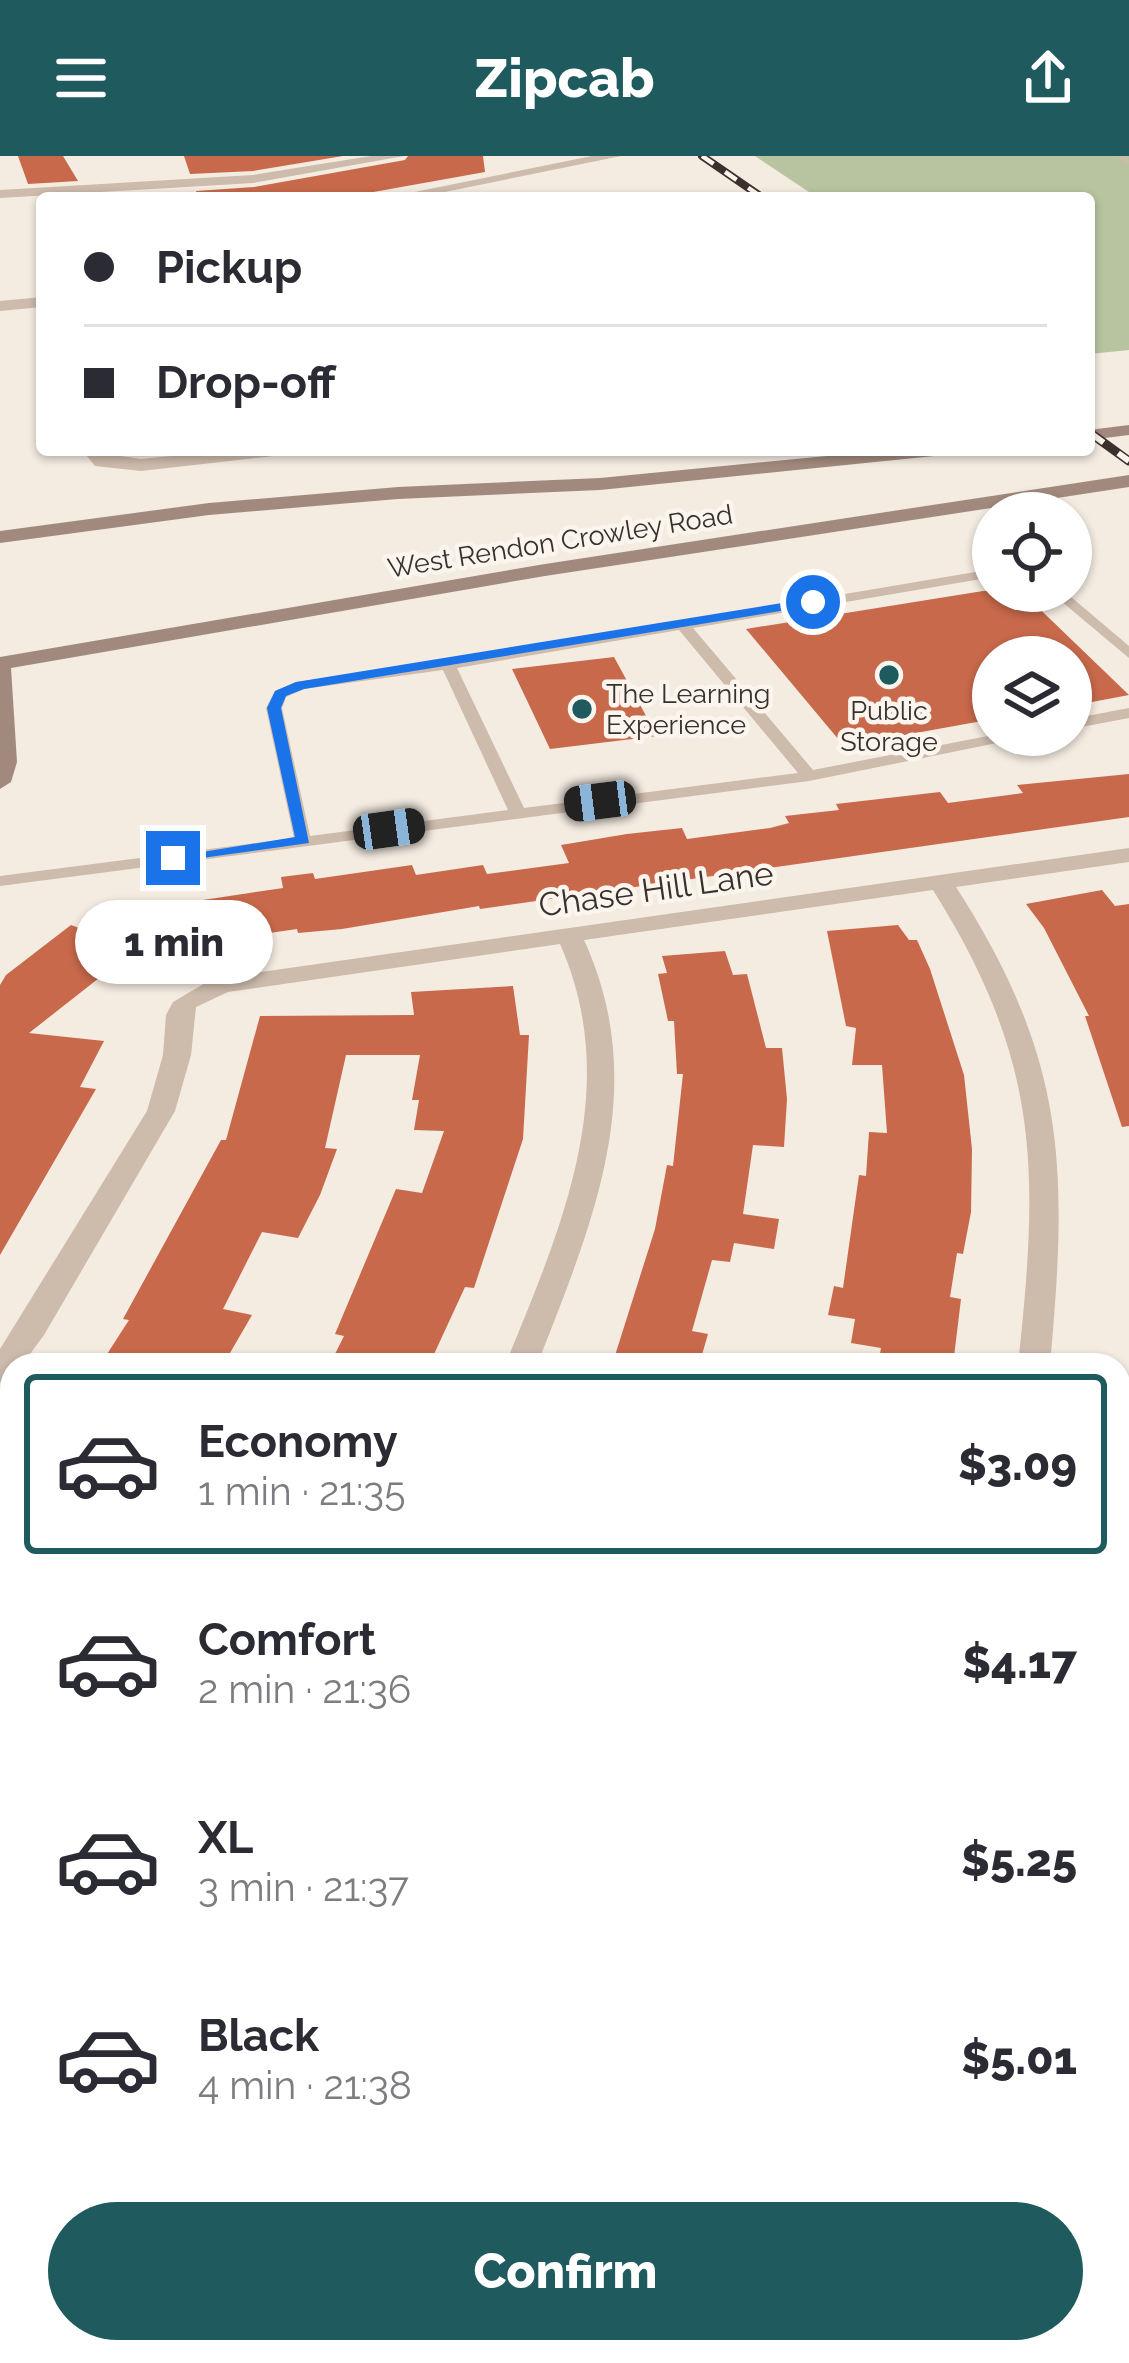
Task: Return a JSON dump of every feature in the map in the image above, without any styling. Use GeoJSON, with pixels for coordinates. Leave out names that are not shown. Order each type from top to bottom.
{"type":"FeatureCollection","features":[{"type":"Feature","properties":{"kind":"main road"},"geometry":{"type":"LineString","coordinates":[[1095,434],[1129,430]]}},
{"type":"Feature","properties":{"kind":"main road","name":"West Rendon Crowley Road"},"geometry":{"type":"LineString","coordinates":[[0,537],[209,509],[398,493],[601,484],[883,456]]}},
{"type":"Feature","properties":{"kind":"main road","name":"West Rendon Crowley Road"},"geometry":{"type":"LineString","coordinates":[[0,664],[545,570],[1129,481]]}},
{"type":"Feature","properties":{"kind":"main road"},"geometry":{"type":"LineString","coordinates":[[0,664],[6,762],[0,782]]}},
{"type":"Feature","properties":{"kind":"street"},"geometry":{"type":"LineString","coordinates":[[116,192],[397,156]]}},
{"type":"Feature","properties":{"kind":"street"},"geometry":{"type":"LineString","coordinates":[[424,192],[614,156]]}},
{"type":"Feature","properties":{"kind":"street"},"geometry":{"type":"LineString","coordinates":[[0,194],[36,194]]}},
{"type":"Feature","properties":{"kind":"street"},"geometry":{"type":"LineString","coordinates":[[0,306],[36,303]]}},
{"type":"Feature","properties":{"kind":"street"},"geometry":{"type":"LineString","coordinates":[[0,316],[36,313]]}},
{"type":"Feature","properties":{"kind":"street"},"geometry":{"type":"LineString","coordinates":[[96,456],[101,462],[141,465],[226,456]]}},
{"type":"Feature","properties":{"kind":"street","name":"Chase Hill Lane"},"geometry":{"type":"LineString","coordinates":[[15,1353],[161,1111],[177,1055],[178,1015],[194,996],[221,985],[1129,855]]}},
{"type":"Feature","properties":{"kind":"street"},"geometry":{"type":"LineString","coordinates":[[940,882],[970,923],[1011,1004],[1040,1099],[1046,1180],[1035,1353]]}},
{"type":"Feature","properties":{"kind":"street"},"geometry":{"type":"LineString","coordinates":[[526,1353],[573,1237],[596,1130],[599,1022],[588,978],[569,935]]}},
{"type":"Feature","properties":{"kind":"lane"},"geometry":{"type":"LineString","coordinates":[[1121,156],[1129,162]]}},
{"type":"Feature","properties":{"kind":"lane"},"geometry":{"type":"LineString","coordinates":[[304,840],[274,708],[280,694],[301,685],[448,665],[972,577]]}},
{"type":"Feature","properties":{"kind":"lane"},"geometry":{"type":"LineString","coordinates":[[1080,612],[1129,654]]}},
{"type":"Feature","properties":{"kind":"lane"},"geometry":{"type":"LineString","coordinates":[[683,625],[808,776]]}},
{"type":"Feature","properties":{"kind":"lane"},"geometry":{"type":"LineString","coordinates":[[448,665],[517,811]]}},
{"type":"Feature","properties":{"kind":"lane"},"geometry":{"type":"LineString","coordinates":[[1092,720],[1129,713]]}},
{"type":"Feature","properties":{"kind":"lane"},"geometry":{"type":"LineString","coordinates":[[0,881],[808,776],[972,744]]}},
{"type":"Feature","properties":{"kind":"green space"},"geometry":{"type":"Polygon","coordinates":[[[755,156],[1129,156],[1129,350],[1095,353],[1095,192],[809,192],[755,156]]]}},
{"type":"Feature","properties":{"kind":"building"},"geometry":{"type":"Polygon","coordinates":[[[18,156],[63,156],[78,181],[28,184],[18,156]]]}},
{"type":"Feature","properties":{"kind":"building"},"geometry":{"type":"Polygon","coordinates":[[[184,156],[343,156],[253,171],[190,174],[184,156]]]}},
{"type":"Feature","properties":{"kind":"building"},"geometry":{"type":"Polygon","coordinates":[[[408,156],[483,156],[485,172],[373,192],[196,191],[254,187],[408,156]]]}},
{"type":"Feature","properties":{"kind":"building","name":"Public Storage"},"geometry":{"type":"Polygon","coordinates":[[[972,593],[972,612],[1043,612],[1068,636],[972,636],[972,723],[844,746],[746,629],[972,593]]]}},
{"type":"Feature","properties":{"kind":"building","name":"The Learning Experience"},"geometry":{"type":"Polygon","coordinates":[[[614,657],[657,736],[550,749],[512,669],[614,657]]]}},
{"type":"Feature","properties":{"kind":"building","name":"Public Storage"},"geometry":{"type":"Polygon","coordinates":[[[1092,659],[1129,695],[1092,702],[1092,659]]]}},
{"type":"Feature","properties":{"kind":"building"},"geometry":{"type":"Polygon","coordinates":[[[1129,774],[1129,817],[342,929],[298,933],[297,929],[220,940],[218,935],[144,945],[137,910],[283,888],[281,877],[313,873],[315,879],[412,865],[416,875],[483,865],[487,874],[569,863],[561,845],[627,834],[682,828],[687,839],[770,828],[789,823],[785,816],[839,810],[836,804],[940,792],[948,803],[1023,793],[1017,785],[1129,774]]]}},
{"type":"Feature","properties":{"kind":"building"},"geometry":{"type":"Polygon","coordinates":[[[1102,890],[1115,906],[1129,904],[1129,1126],[1122,1127],[1085,1016],[1089,1016],[1044,928],[1026,904],[1102,890]]]}},
{"type":"Feature","properties":{"kind":"building"},"geometry":{"type":"Polygon","coordinates":[[[71,925],[136,949],[29,1033],[104,1041],[80,1087],[96,1089],[0,1255],[0,985],[6,975],[71,925]]]}},
{"type":"Feature","properties":{"kind":"building"},"geometry":{"type":"Polygon","coordinates":[[[898,925],[909,940],[917,940],[964,1075],[972,1149],[971,1212],[963,1254],[957,1253],[950,1297],[961,1299],[954,1353],[880,1353],[881,1348],[851,1343],[855,1319],[828,1315],[834,1286],[843,1288],[859,1175],[866,1176],[869,1132],[887,1133],[882,1065],[852,1065],[856,1028],[846,1026],[827,931],[898,925]]]}},
{"type":"Feature","properties":{"kind":"building"},"geometry":{"type":"Polygon","coordinates":[[[725,951],[733,975],[747,974],[766,1048],[782,1048],[787,1099],[784,1147],[753,1145],[743,1214],[779,1219],[774,1249],[734,1243],[730,1262],[712,1260],[692,1331],[708,1334],[702,1353],[616,1353],[655,1229],[667,1165],[673,1166],[683,1074],[677,1074],[674,1021],[668,1021],[658,974],[667,973],[662,956],[725,951]]]}},
{"type":"Feature","properties":{"kind":"building"},"geometry":{"type":"Polygon","coordinates":[[[513,986],[520,1035],[529,1035],[523,1139],[474,1288],[465,1287],[435,1353],[336,1353],[344,1336],[335,1334],[396,1189],[422,1193],[444,1131],[414,1130],[419,1100],[412,1100],[420,1055],[346,1055],[325,1148],[337,1149],[320,1195],[298,1238],[262,1232],[223,1309],[252,1315],[230,1353],[108,1353],[221,1140],[226,1140],[260,1016],[414,1015],[411,992],[513,986]]]}},
{"type":"Feature","properties":{"kind":"railway"},"geometry":{"type":"LineString","coordinates":[[702,156],[754,192]]}},
{"type":"Feature","properties":{"kind":"railway"},"geometry":{"type":"LineString","coordinates":[[1095,436],[1129,461]]}},
{"type":"Feature","properties":{"kind":"place","name":"Public Storage"},"geometry":{"type":"Point","coordinates":[889,675]}},
{"type":"Feature","properties":{"kind":"place","name":"The Learning Experience"},"geometry":{"type":"Point","coordinates":[582,709]}},
{"type":"Feature","properties":{"kind":"route"},"geometry":{"type":"LineString","coordinates":[[173,858],[304,840],[274,708],[280,694],[301,685],[448,665],[813,602]]}}]}
